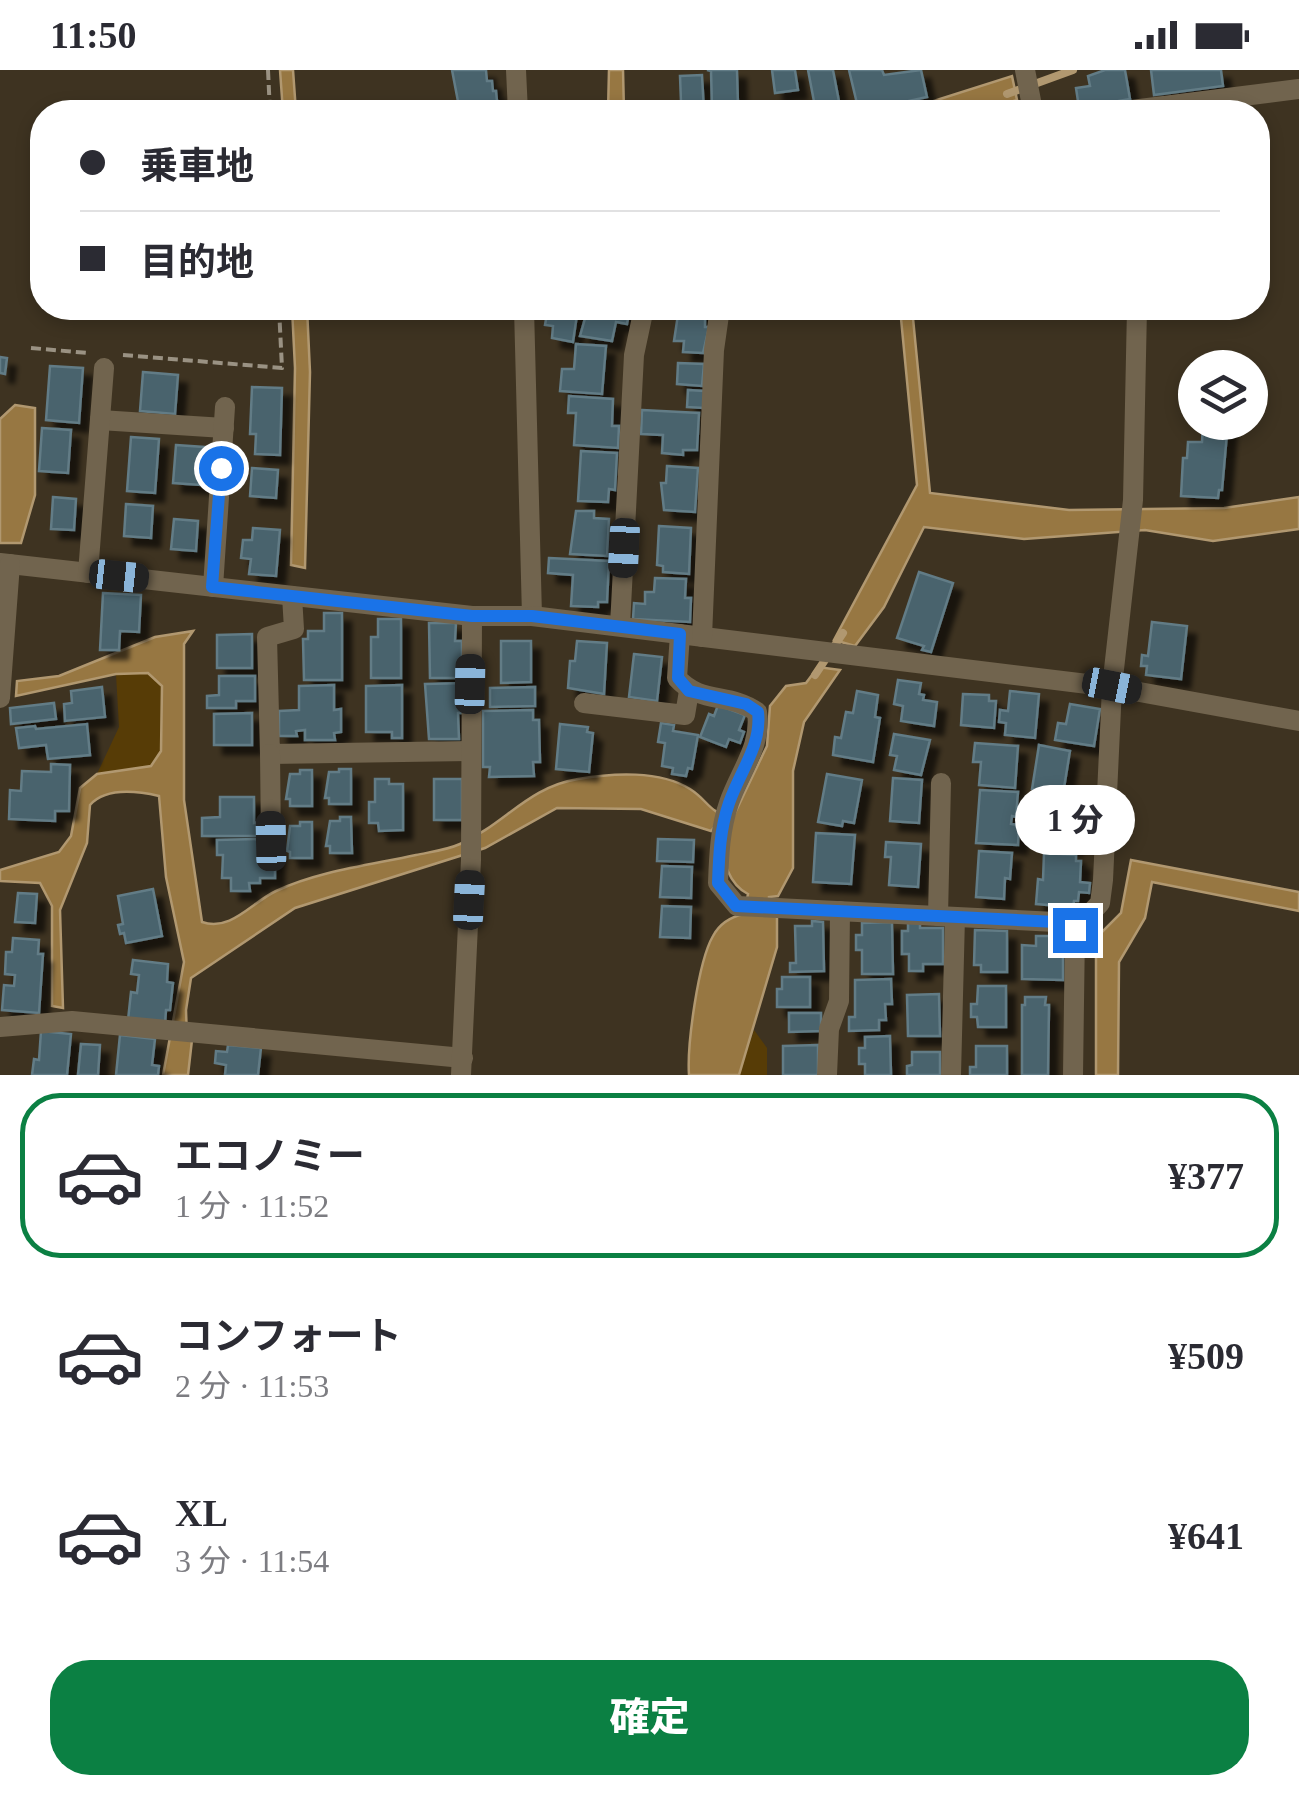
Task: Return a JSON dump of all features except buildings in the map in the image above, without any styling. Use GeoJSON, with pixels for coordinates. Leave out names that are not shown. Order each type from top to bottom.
{"type":"FeatureCollection","features":[{"type":"Feature","properties":{"kind":"street"},"geometry":{"type":"LineString","coordinates":[[516,70],[517,100]]}},
{"type":"Feature","properties":{"kind":"street"},"geometry":{"type":"LineString","coordinates":[[1218,100],[1299,89]]}},
{"type":"Feature","properties":{"kind":"street"},"geometry":{"type":"LineString","coordinates":[[524,320],[532,616]]}},
{"type":"Feature","properties":{"kind":"street"},"geometry":{"type":"LineString","coordinates":[[620,626],[634,355],[641,320]]}},
{"type":"Feature","properties":{"kind":"street"},"geometry":{"type":"LineString","coordinates":[[702,637],[718,320]]}},
{"type":"Feature","properties":{"kind":"street"},"geometry":{"type":"LineString","coordinates":[[1073,1075],[1075,930],[1100,903],[1112,686],[1133,500],[1137,320]]}},
{"type":"Feature","properties":{"kind":"street"},"geometry":{"type":"LineString","coordinates":[[88,573],[100,420],[100,358]]}},
{"type":"Feature","properties":{"kind":"street"},"geometry":{"type":"LineString","coordinates":[[100,420],[224,418],[212,587]]}},
{"type":"Feature","properties":{"kind":"street"},"geometry":{"type":"LineString","coordinates":[[1,690],[5,563],[472,616],[532,616],[1112,686],[1299,721]]}},
{"type":"Feature","properties":{"kind":"street"},"geometry":{"type":"LineString","coordinates":[[271,841],[268,637],[294,629],[292,596]]}},
{"type":"Feature","properties":{"kind":"street"},"geometry":{"type":"LineString","coordinates":[[0,1027],[72,1021],[170,1029],[462,1066],[471,860],[472,616]]}},
{"type":"Feature","properties":{"kind":"street"},"geometry":{"type":"LineString","coordinates":[[680,634],[678,678],[689,691],[746,704],[758,712],[760,732],[721,832],[718,883],[736,906],[1056,922],[1075,930]]}},
{"type":"Feature","properties":{"kind":"street"},"geometry":{"type":"LineString","coordinates":[[584,703],[685,715],[689,691]]}},
{"type":"Feature","properties":{"kind":"street"},"geometry":{"type":"LineString","coordinates":[[270,754],[469,751]]}},
{"type":"Feature","properties":{"kind":"street"},"geometry":{"type":"LineString","coordinates":[[941,784],[950,1075]]}},
{"type":"Feature","properties":{"kind":"street"},"geometry":{"type":"LineString","coordinates":[[826,1075],[828,1029],[839,1001],[840,911]]}},
{"type":"Feature","properties":{"kind":"path"},"geometry":{"type":"LineString","coordinates":[[268,70],[269,100]]}},
{"type":"Feature","properties":{"kind":"path"},"geometry":{"type":"LineString","coordinates":[[32,348],[100,358],[282,368],[280,320]]}},
{"type":"Feature","properties":{"kind":"shaded area"},"geometry":{"type":"Polygon","coordinates":[[[280,70],[293,70],[295,100],[282,100],[280,70]]]}},
{"type":"Feature","properties":{"kind":"shaded area"},"geometry":{"type":"Polygon","coordinates":[[[609,70],[623,70],[624,100],[608,100],[609,70]]]}},
{"type":"Feature","properties":{"kind":"shaded area"},"geometry":{"type":"Polygon","coordinates":[[[1012,76],[1017,100],[937,100],[1012,76]]]}},
{"type":"Feature","properties":{"kind":"shaded area"},"geometry":{"type":"Polygon","coordinates":[[[293,320],[308,320],[305,568],[291,565],[293,320]]]}},
{"type":"Feature","properties":{"kind":"shaded area"},"geometry":{"type":"Polygon","coordinates":[[[901,320],[913,320],[930,493],[1069,510],[1224,508],[1299,497],[1299,529],[1213,541],[1145,530],[1024,539],[924,527],[884,607],[855,646],[834,640],[917,485],[901,320]]]}},
{"type":"Feature","properties":{"kind":"shaded area"},"geometry":{"type":"Polygon","coordinates":[[[15,405],[35,408],[35,495],[21,543],[0,543],[0,419],[15,405]]]}},
{"type":"Feature","properties":{"kind":"shaded area"},"geometry":{"type":"Polygon","coordinates":[[[193,631],[184,644],[184,800],[202,922],[213,924],[232,919],[276,891],[310,878],[455,846],[545,790],[578,779],[620,775],[665,779],[690,789],[713,810],[733,817],[767,746],[770,706],[786,686],[806,683],[818,667],[840,670],[804,722],[793,771],[793,868],[778,896],[769,897],[769,914],[777,917],[777,947],[739,1075],[689,1075],[689,1061],[695,1004],[708,948],[722,924],[744,914],[748,894],[729,873],[716,825],[711,831],[641,809],[557,808],[485,848],[295,908],[191,978],[186,1010],[187,1039],[192,1040],[188,1075],[163,1075],[184,962],[166,877],[159,796],[132,792],[104,795],[90,805],[87,843],[60,910],[63,1008],[52,1006],[52,906],[40,883],[0,881],[0,870],[59,852],[71,836],[80,788],[97,774],[151,766],[161,751],[162,686],[148,673],[116,674],[16,696],[17,681],[59,676],[155,637],[193,631]]]}},
{"type":"Feature","properties":{"kind":"shaded area"},"geometry":{"type":"Polygon","coordinates":[[[148,673],[162,686],[161,751],[152,766],[97,774],[119,727],[116,674],[148,673]]]}},
{"type":"Feature","properties":{"kind":"shaded area"},"geometry":{"type":"Polygon","coordinates":[[[1131,860],[1299,892],[1299,911],[1152,882],[1145,918],[1119,962],[1118,1075],[1096,1075],[1096,938],[1121,913],[1131,860]]]}},
{"type":"Feature","properties":{"kind":"shaded area"},"geometry":{"type":"Polygon","coordinates":[[[754,1030],[767,1048],[767,1075],[739,1075],[754,1030]]]}},
{"type":"Feature","properties":{"kind":"waterway"},"geometry":{"type":"LineString","coordinates":[[1007,94],[1073,70]]}},
{"type":"Feature","properties":{"kind":"waterway"},"geometry":{"type":"LineString","coordinates":[[815,675],[843,633]]}},
{"type":"Feature","properties":{"kind":"route"},"geometry":{"type":"LineString","coordinates":[[221,468],[212,587],[472,616],[532,616],[680,634],[678,678],[689,691],[746,704],[758,712],[760,732],[721,832],[718,883],[736,906],[1056,922],[1075,930]]}}]}
